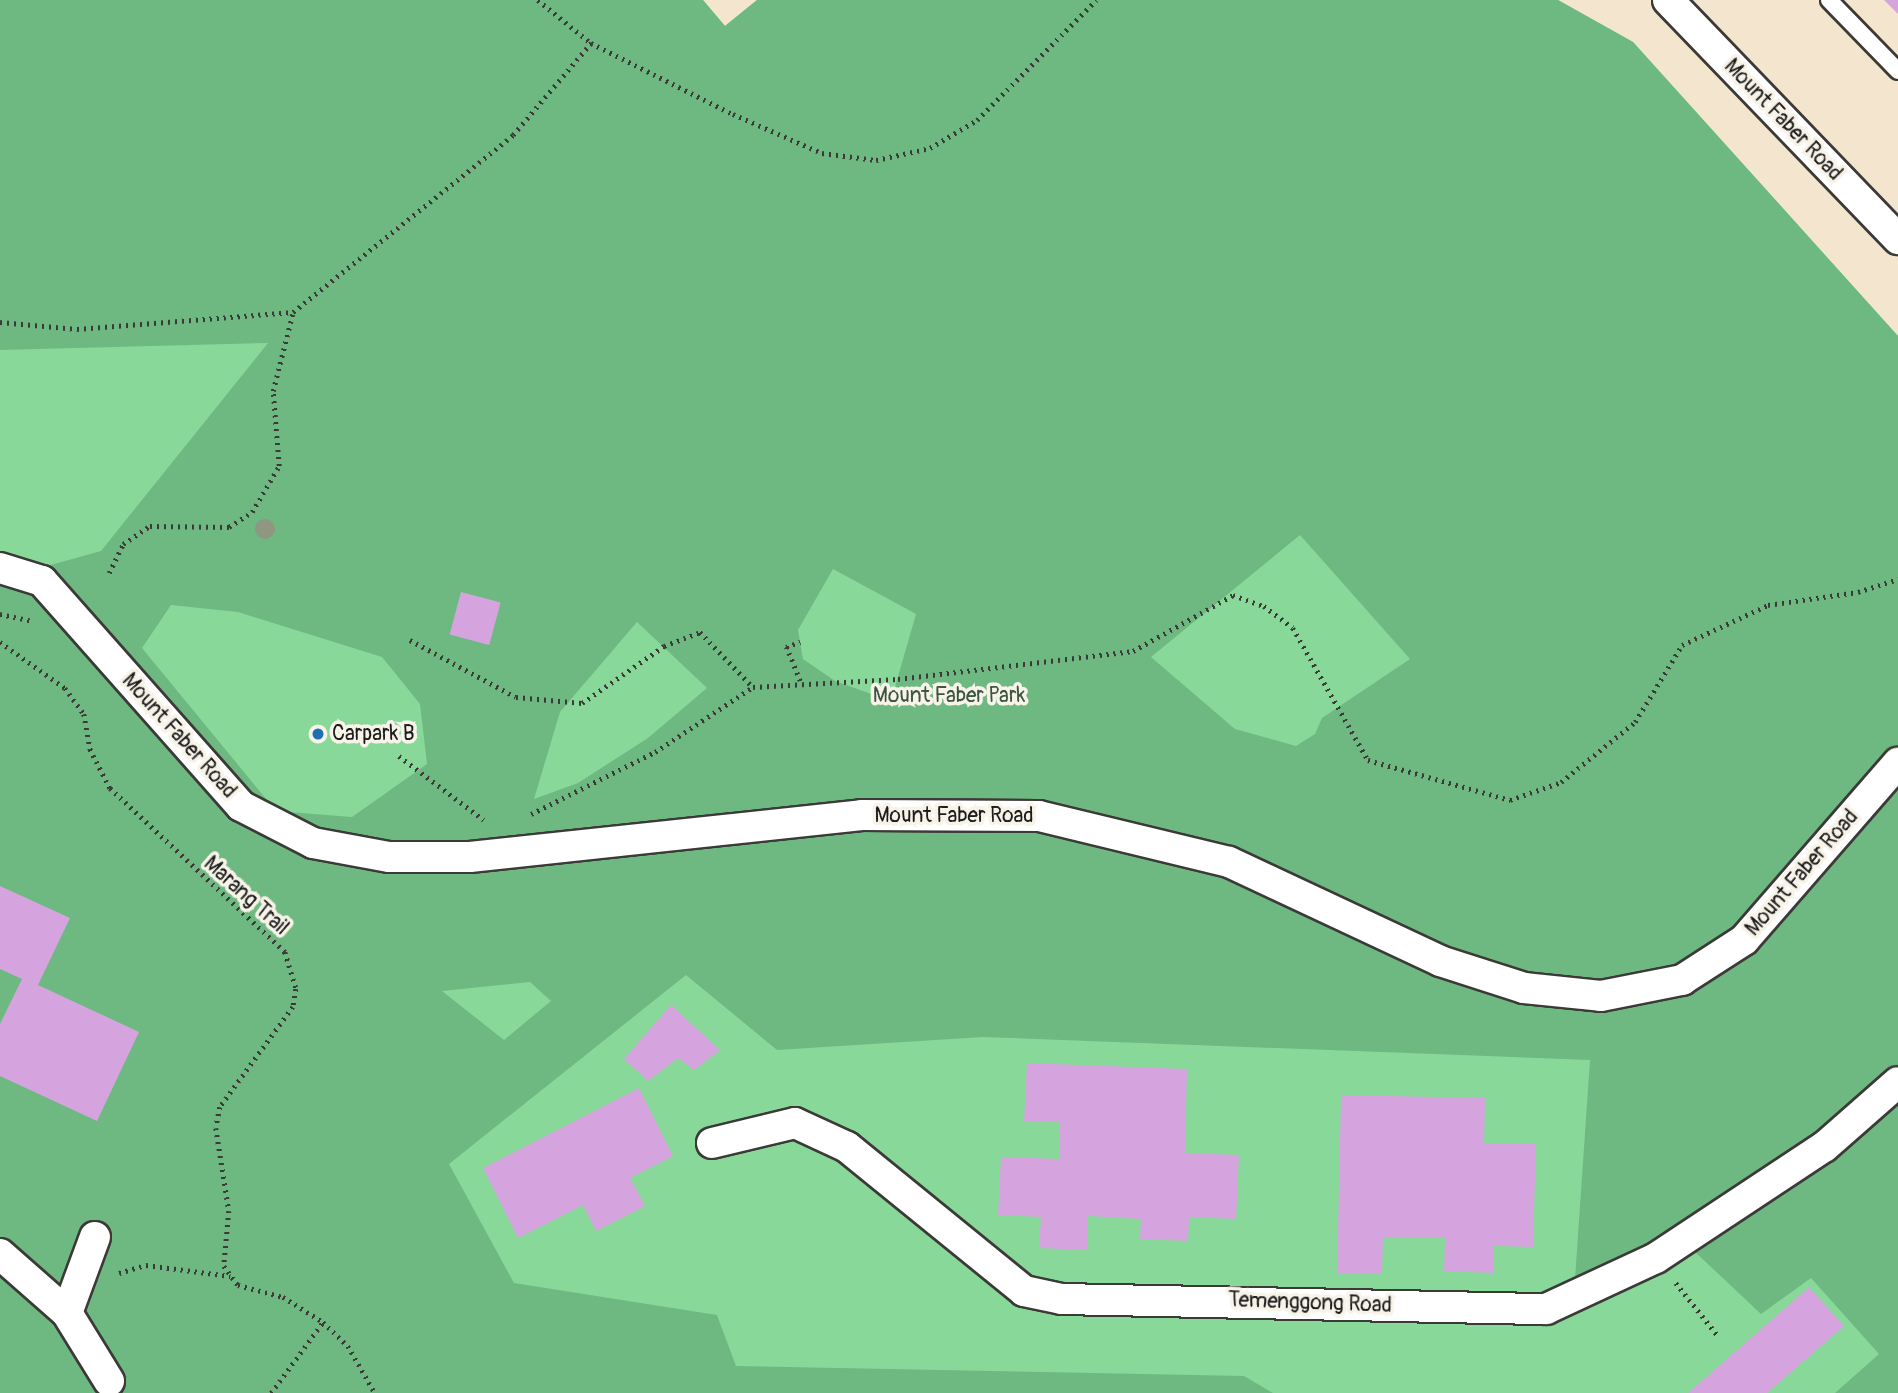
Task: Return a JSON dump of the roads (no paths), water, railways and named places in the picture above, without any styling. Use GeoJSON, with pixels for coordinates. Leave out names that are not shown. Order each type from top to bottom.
{"type":"FeatureCollection","features":[{"type":"Feature","properties":{"kind":"street","name":"Mount Faber Road"},"geometry":{"type":"LineString","coordinates":[[1668,0],[1898,239]]}},
{"type":"Feature","properties":{"kind":"street","name":"Mount Faber Road"},"geometry":{"type":"LineString","coordinates":[[0,568],[42,581],[242,806],[313,843],[389,857],[470,857],[862,815],[1039,816],[1229,862],[1440,961],[1524,988],[1601,996],[1682,980],[1744,940],[1898,763]]}},
{"type":"Feature","properties":{"kind":"street","name":"Temenggong Road"},"geometry":{"type":"LineString","coordinates":[[712,1143],[795,1123],[848,1147],[1024,1291],[1060,1299],[1546,1309],[1656,1258],[1824,1147],[1898,1082]]}},
{"type":"Feature","properties":{"kind":"street"},"geometry":{"type":"LineString","coordinates":[[67,1313],[95,1237]]}},
{"type":"Feature","properties":{"kind":"street"},"geometry":{"type":"LineString","coordinates":[[0,1254],[67,1313],[109,1381]]}},
{"type":"Feature","properties":{"kind":"lane"},"geometry":{"type":"LineString","coordinates":[[1829,0],[1898,71]]}},
{"type":"Feature","properties":{"kind":"place","name":"Carpark B"},"geometry":{"type":"Point","coordinates":[318,734]}},
{"type":"Feature","properties":{"kind":"park label","name":"Mount Faber Park"},"geometry":{"type":"Point","coordinates":[949,696]}}]}
